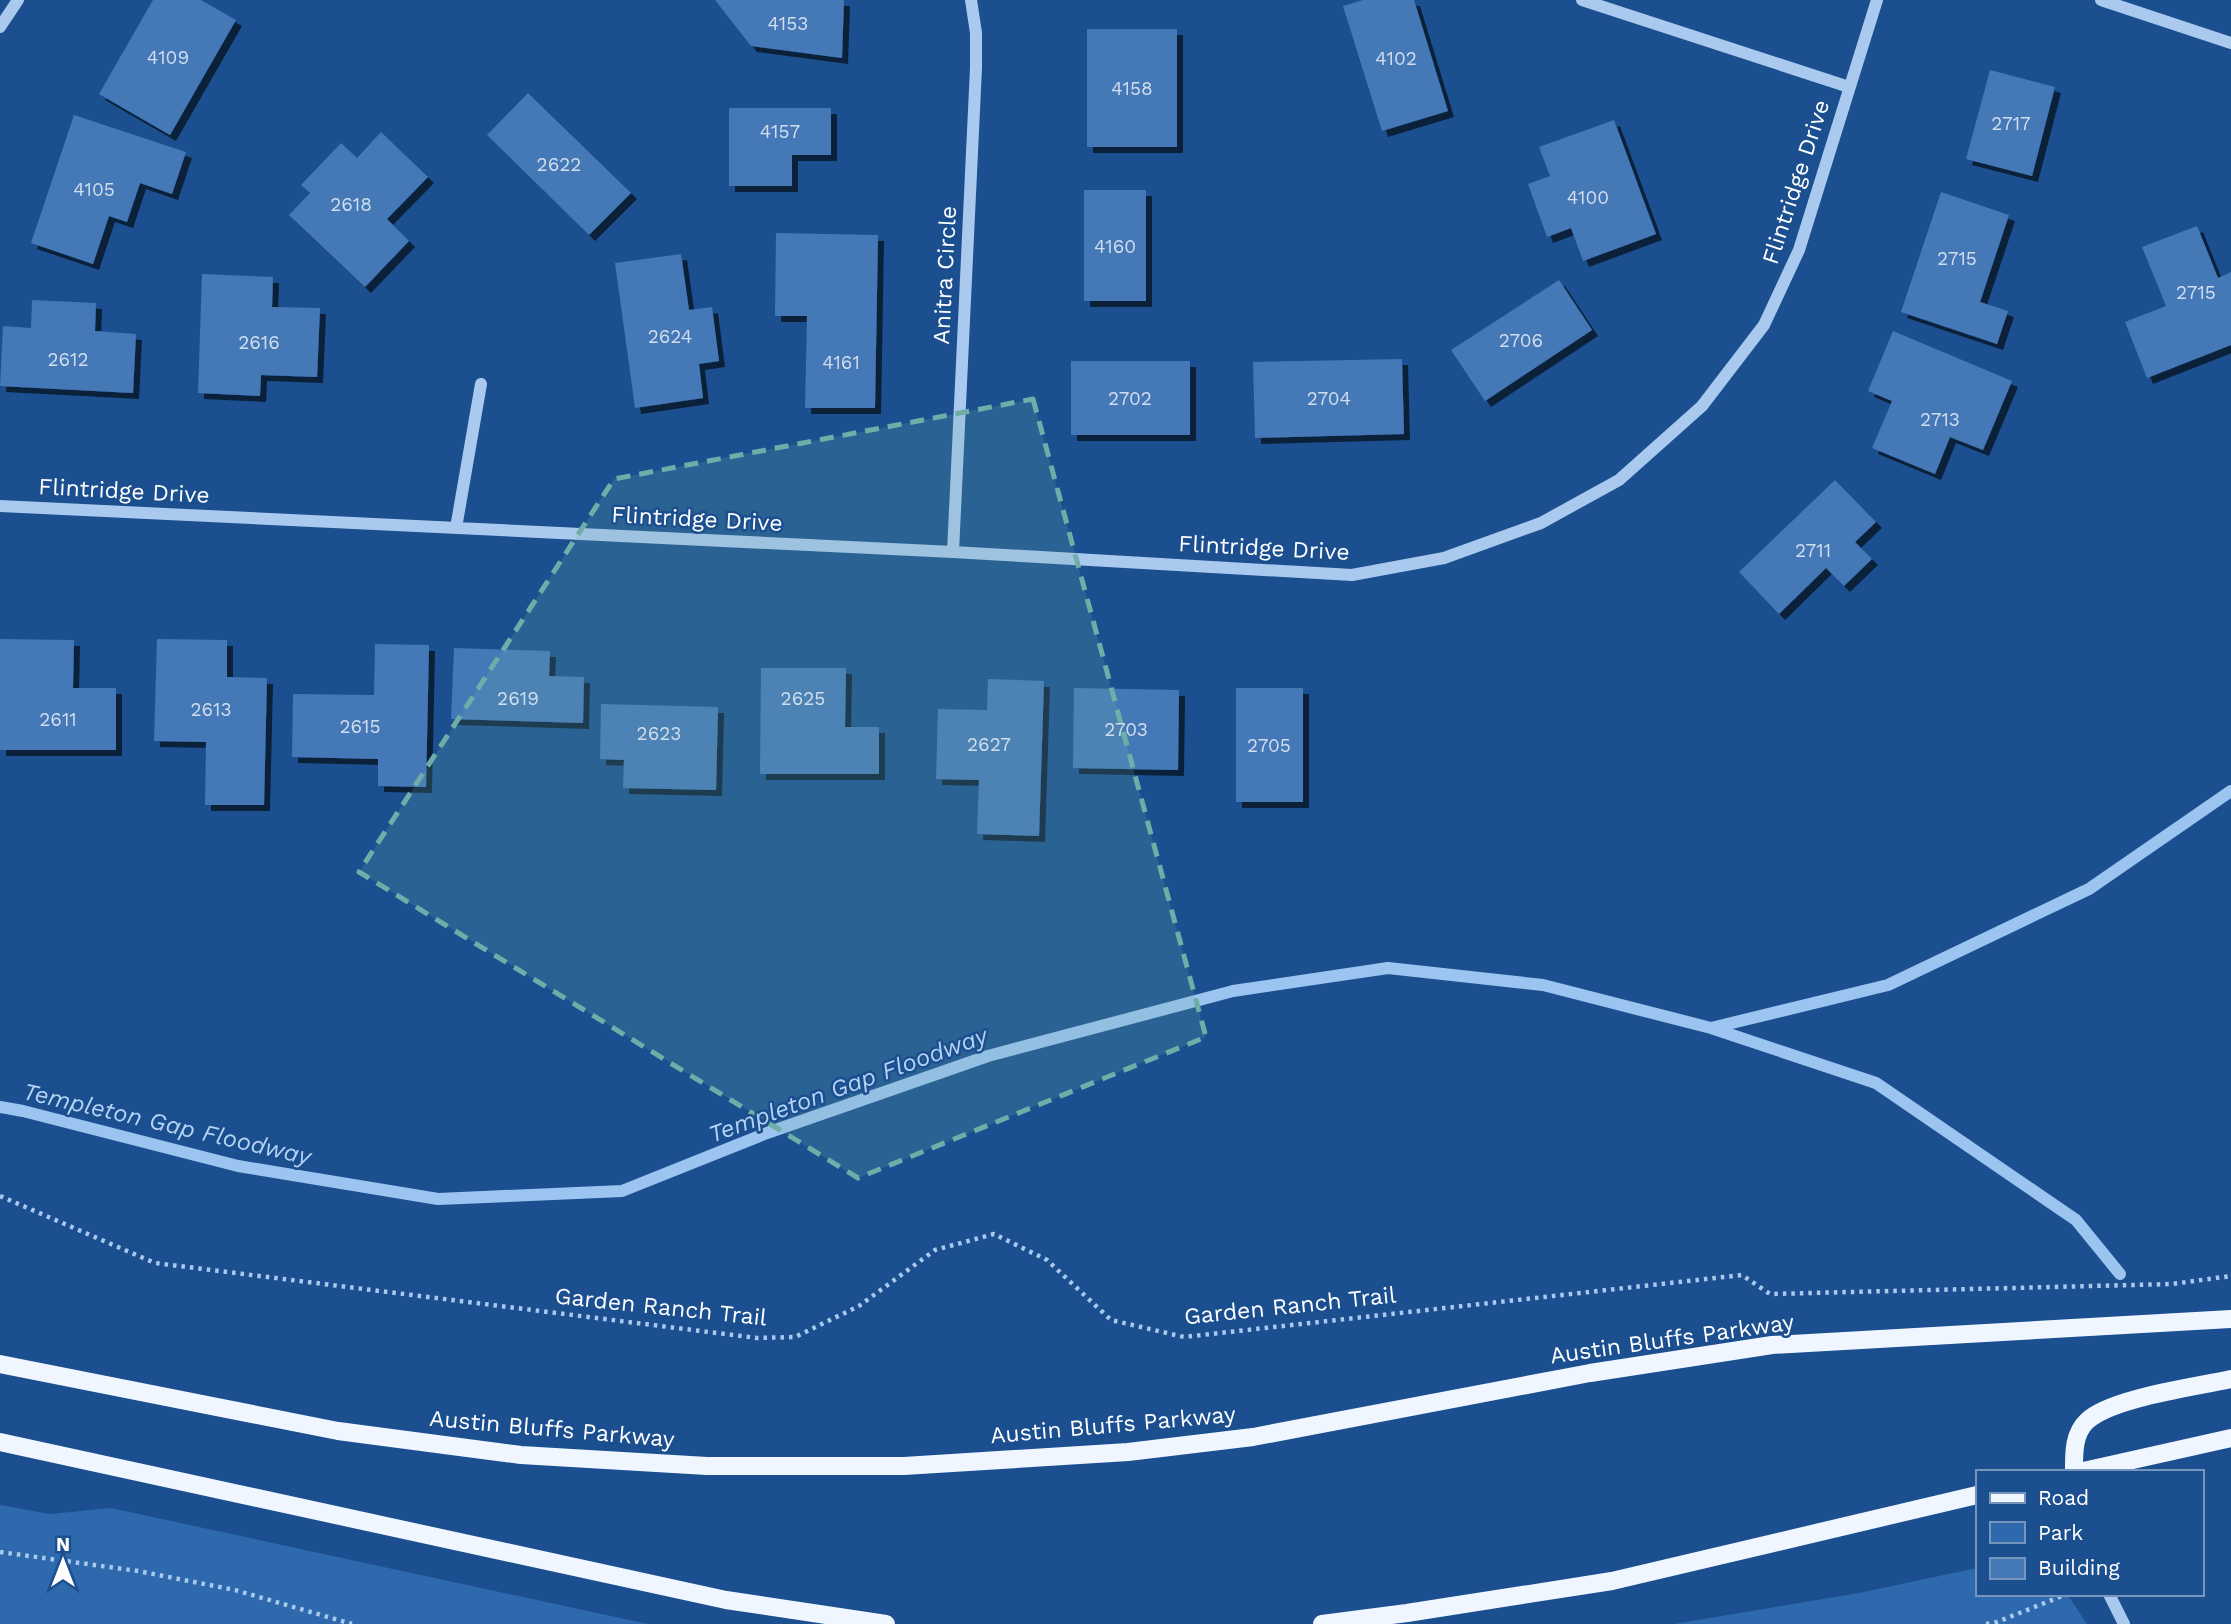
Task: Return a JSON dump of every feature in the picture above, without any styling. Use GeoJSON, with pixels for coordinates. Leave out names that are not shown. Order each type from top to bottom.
{"type":"FeatureCollection","features":[{"type":"Feature","properties":{"kind":"main road","name":"Austin Bluffs Parkway"},"geometry":{"type":"LineString","coordinates":[[0,1364],[338,1431],[522,1455],[707,1466],[904,1466],[1128,1452],[1252,1437],[1591,1373],[1772,1345],[2231,1319]]}},
{"type":"Feature","properties":{"kind":"main road"},"geometry":{"type":"LineString","coordinates":[[2076,1470],[2073,1447],[2085,1422],[2111,1405],[2231,1379]]}},
{"type":"Feature","properties":{"kind":"main road"},"geometry":{"type":"LineString","coordinates":[[2085,1470],[2231,1438]]}},
{"type":"Feature","properties":{"kind":"main road"},"geometry":{"type":"LineString","coordinates":[[0,1442],[726,1601],[886,1624]]}},
{"type":"Feature","properties":{"kind":"main road"},"geometry":{"type":"LineString","coordinates":[[1322,1624],[1612,1581],[1976,1495]]}},
{"type":"Feature","properties":{"kind":"street"},"geometry":{"type":"LineString","coordinates":[[0,27],[18,0]]}},
{"type":"Feature","properties":{"kind":"street","name":"Anitra Circle"},"geometry":{"type":"LineString","coordinates":[[953,552],[976,68],[976,33],[971,0]]}},
{"type":"Feature","properties":{"kind":"street"},"geometry":{"type":"LineString","coordinates":[[1582,0],[1849,87]]}},
{"type":"Feature","properties":{"kind":"street","name":"Flintridge Drive"},"geometry":{"type":"LineString","coordinates":[[0,506],[953,552],[1352,575],[1444,558],[1541,523],[1619,480],[1702,406],[1764,325],[1800,250],[1877,0]]}},
{"type":"Feature","properties":{"kind":"street"},"geometry":{"type":"LineString","coordinates":[[2101,0],[2231,43]]}},
{"type":"Feature","properties":{"kind":"street"},"geometry":{"type":"LineString","coordinates":[[456,528],[481,384]]}},
{"type":"Feature","properties":{"kind":"street"},"geometry":{"type":"LineString","coordinates":[[2110,1596],[2124,1624]]}},
{"type":"Feature","properties":{"kind":"path","name":"Garden Ranch Trail"},"geometry":{"type":"LineString","coordinates":[[0,1196],[155,1263],[757,1338],[796,1337],[859,1306],[935,1250],[994,1234],[1047,1261],[1111,1320],[1184,1337],[1742,1275],[1770,1294],[2172,1284],[2231,1276]]}},
{"type":"Feature","properties":{"kind":"path"},"geometry":{"type":"LineString","coordinates":[[0,1552],[138,1571],[235,1590],[352,1624]]}},
{"type":"Feature","properties":{"kind":"path"},"geometry":{"type":"LineString","coordinates":[[1986,1624],[2062,1596]]}},
{"type":"Feature","properties":{"kind":"highlighted area"},"geometry":{"type":"Polygon","coordinates":[[[1033,399],[1206,1037],[858,1178],[359,872],[614,479],[1033,399]]]}},
{"type":"Feature","properties":{"kind":"green space"},"geometry":{"type":"Polygon","coordinates":[[[0,1505],[50,1514],[111,1508],[648,1624],[0,1624],[0,1505]]]}},
{"type":"Feature","properties":{"kind":"green space"},"geometry":{"type":"Polygon","coordinates":[[[1976,1568],[1976,1596],[2068,1596],[2087,1624],[1674,1624],[1859,1593],[1976,1568]]]}},
{"type":"Feature","properties":{"kind":"building"},"geometry":{"type":"Polygon","coordinates":[[[153,0],[201,0],[236,20],[170,135],[99,94],[153,0]]]}},
{"type":"Feature","properties":{"kind":"building"},"geometry":{"type":"Polygon","coordinates":[[[715,0],[844,0],[842,58],[751,46],[715,0]]]}},
{"type":"Feature","properties":{"kind":"building"},"geometry":{"type":"Polygon","coordinates":[[[1363,0],[1414,0],[1448,111],[1382,131],[1343,6],[1363,0]]]}},
{"type":"Feature","properties":{"kind":"building"},"geometry":{"type":"Polygon","coordinates":[[[1087,29],[1177,29],[1177,147],[1087,147],[1087,29]]]}},
{"type":"Feature","properties":{"kind":"building"},"geometry":{"type":"Polygon","coordinates":[[[1990,70],[2055,87],[2032,176],[1966,159],[1990,70]]]}},
{"type":"Feature","properties":{"kind":"building"},"geometry":{"type":"Polygon","coordinates":[[[528,93],[631,193],[589,235],[487,135],[528,93]]]}},
{"type":"Feature","properties":{"kind":"building"},"geometry":{"type":"Polygon","coordinates":[[[729,108],[831,108],[831,155],[792,155],[792,186],[729,186],[729,108]]]}},
{"type":"Feature","properties":{"kind":"building"},"geometry":{"type":"Polygon","coordinates":[[[74,115],[186,152],[172,194],[140,183],[127,222],[109,216],[93,264],[31,243],[74,115]]]}},
{"type":"Feature","properties":{"kind":"building"},"geometry":{"type":"Polygon","coordinates":[[[1614,120],[1656,234],[1583,261],[1571,228],[1547,237],[1528,184],[1550,176],[1539,147],[1614,120]]]}},
{"type":"Feature","properties":{"kind":"building"},"geometry":{"type":"Polygon","coordinates":[[[381,132],[428,177],[387,219],[409,241],[365,287],[289,215],[310,193],[301,185],[341,143],[357,158],[381,132]]]}},
{"type":"Feature","properties":{"kind":"building"},"geometry":{"type":"Polygon","coordinates":[[[1084,190],[1146,190],[1146,301],[1084,301],[1084,190]]]}},
{"type":"Feature","properties":{"kind":"building"},"geometry":{"type":"Polygon","coordinates":[[[1941,192],[2009,215],[1980,302],[2008,311],[1997,344],[1901,312],[1941,192]]]}},
{"type":"Feature","properties":{"kind":"building"},"geometry":{"type":"Polygon","coordinates":[[[2197,226],[2218,278],[2231,272],[2231,345],[2147,378],[2125,322],[2166,306],[2142,247],[2197,226]]]}},
{"type":"Feature","properties":{"kind":"building"},"geometry":{"type":"Polygon","coordinates":[[[776,233],[878,235],[875,408],[805,408],[807,316],[775,316],[776,233]]]}},
{"type":"Feature","properties":{"kind":"building"},"geometry":{"type":"Polygon","coordinates":[[[681,254],[689,310],[712,307],[719,361],[699,364],[703,398],[635,408],[615,263],[681,254]]]}},
{"type":"Feature","properties":{"kind":"building"},"geometry":{"type":"Polygon","coordinates":[[[202,274],[273,277],[272,307],[320,308],[317,377],[261,375],[260,396],[198,393],[202,274]]]}},
{"type":"Feature","properties":{"kind":"building"},"geometry":{"type":"Polygon","coordinates":[[[1559,280],[1592,330],[1485,401],[1451,350],[1559,280]]]}},
{"type":"Feature","properties":{"kind":"building"},"geometry":{"type":"Polygon","coordinates":[[[32,300],[96,303],[95,331],[136,334],[133,393],[0,386],[3,326],[31,328],[32,300]]]}},
{"type":"Feature","properties":{"kind":"building"},"geometry":{"type":"Polygon","coordinates":[[[1893,331],[2012,381],[1983,450],[1950,437],[1935,474],[1872,448],[1892,401],[1868,391],[1893,331]]]}},
{"type":"Feature","properties":{"kind":"building"},"geometry":{"type":"Polygon","coordinates":[[[1402,359],[1404,434],[1255,438],[1253,362],[1402,359]]]}},
{"type":"Feature","properties":{"kind":"building"},"geometry":{"type":"Polygon","coordinates":[[[1071,361],[1190,361],[1190,435],[1071,435],[1071,361]]]}},
{"type":"Feature","properties":{"kind":"building"},"geometry":{"type":"Polygon","coordinates":[[[1835,480],[1876,522],[1855,542],[1872,559],[1844,586],[1826,568],[1779,614],[1739,572],[1835,480]]]}},
{"type":"Feature","properties":{"kind":"building"},"geometry":{"type":"Polygon","coordinates":[[[0,639],[74,640],[73,688],[116,688],[116,750],[0,750],[0,639]]]}},
{"type":"Feature","properties":{"kind":"building"},"geometry":{"type":"Polygon","coordinates":[[[157,639],[227,640],[227,677],[267,678],[264,805],[205,805],[206,742],[154,741],[157,639]]]}},
{"type":"Feature","properties":{"kind":"building"},"geometry":{"type":"Polygon","coordinates":[[[375,644],[429,645],[426,787],[378,786],[378,759],[292,757],[293,694],[374,695],[375,644]]]}},
{"type":"Feature","properties":{"kind":"building"},"geometry":{"type":"Polygon","coordinates":[[[454,648],[550,651],[549,676],[584,677],[583,723],[451,719],[454,648]]]}},
{"type":"Feature","properties":{"kind":"building"},"geometry":{"type":"Polygon","coordinates":[[[761,668],[846,668],[845,727],[879,727],[879,774],[760,774],[761,668]]]}},
{"type":"Feature","properties":{"kind":"building"},"geometry":{"type":"Polygon","coordinates":[[[988,679],[1044,681],[1039,836],[977,834],[979,780],[936,779],[938,709],[987,710],[988,679]]]}},
{"type":"Feature","properties":{"kind":"building"},"geometry":{"type":"Polygon","coordinates":[[[1074,688],[1179,690],[1178,770],[1073,768],[1074,688]]]}},
{"type":"Feature","properties":{"kind":"building"},"geometry":{"type":"Polygon","coordinates":[[[1236,688],[1303,688],[1303,802],[1236,802],[1236,688]]]}},
{"type":"Feature","properties":{"kind":"building"},"geometry":{"type":"Polygon","coordinates":[[[601,704],[718,707],[716,790],[623,788],[624,760],[600,759],[601,704]]]}},
{"type":"Feature","properties":{"kind":"waterway","name":"Templeton Gap Floodway"},"geometry":{"type":"LineString","coordinates":[[1711,1028],[1888,985],[2089,889],[2231,791]]}},
{"type":"Feature","properties":{"kind":"waterway","name":"Templeton Gap Floodway"},"geometry":{"type":"LineString","coordinates":[[0,1107],[238,1166],[438,1199],[622,1191],[767,1133],[988,1056],[1233,991],[1388,968],[1543,985],[1711,1028],[1876,1083],[2076,1220],[2120,1274]]}}]}
